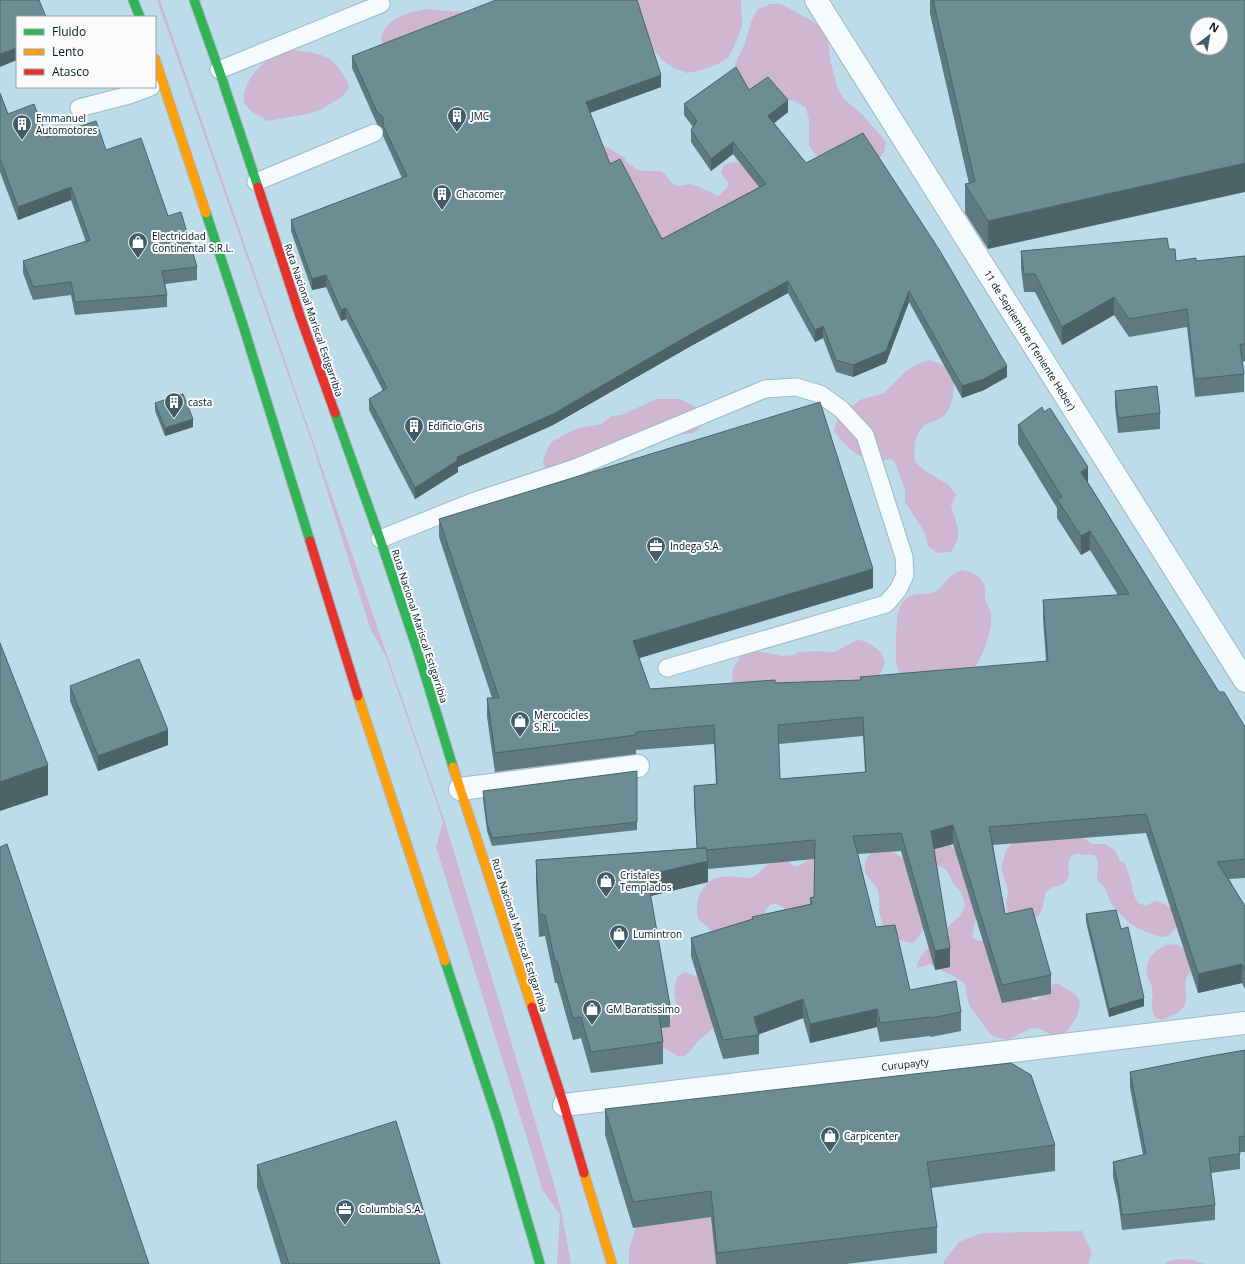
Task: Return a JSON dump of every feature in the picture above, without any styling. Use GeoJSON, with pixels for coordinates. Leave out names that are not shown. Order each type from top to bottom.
{"type":"FeatureCollection","features":[{"type":"Feature","properties":{"kind":"highway"},"geometry":{"type":"LineString","coordinates":[[133,0],[140,16]]}},
{"type":"Feature","properties":{"kind":"highway","name":"Ruta Nacional Mariscal Estigarribia"},"geometry":{"type":"LineString","coordinates":[[194,0],[219,70],[300,316],[380,539],[418,652],[460,789],[564,1105],[612,1264]]}},
{"type":"Feature","properties":{"kind":"highway"},"geometry":{"type":"LineString","coordinates":[[156,85],[245,332],[362,710],[498,1121],[540,1264]]}},
{"type":"Feature","properties":{"kind":"street","name":"11 de Septiembre (Teniente Heber)"},"geometry":{"type":"LineString","coordinates":[[816,0],[1245,681]]}},
{"type":"Feature","properties":{"kind":"street"},"geometry":{"type":"LineString","coordinates":[[460,789],[638,766]]}},
{"type":"Feature","properties":{"kind":"street","name":"Curupayty"},"geometry":{"type":"LineString","coordinates":[[564,1105],[1245,1023]]}},
{"type":"Feature","properties":{"kind":"lane"},"geometry":{"type":"LineString","coordinates":[[219,70],[381,4]]}},
{"type":"Feature","properties":{"kind":"lane"},"geometry":{"type":"LineString","coordinates":[[79,108],[129,95],[148,88]]}},
{"type":"Feature","properties":{"kind":"lane"},"geometry":{"type":"LineString","coordinates":[[256,182],[374,133]]}},
{"type":"Feature","properties":{"kind":"lane"},"geometry":{"type":"LineString","coordinates":[[380,539],[475,501],[575,468],[765,389],[796,387],[820,394],[841,409],[865,435],[904,557],[905,575],[898,590],[886,604],[667,668]]}},
{"type":"Feature","properties":{"kind":"shaded area"},"geometry":{"type":"Polygon","coordinates":[[[157,0],[160,0],[445,822],[554,1184],[562,1214],[571,1264],[557,1264],[560,1215],[542,1189],[436,847],[443,822],[442,818],[386,657],[370,628],[313,446],[157,0]]]}},
{"type":"Feature","properties":{"kind":"shaded area"},"geometry":{"type":"Polygon","coordinates":[[[634,0],[741,0],[742,25],[734,47],[728,58],[718,64],[699,71],[687,73],[674,68],[663,61],[641,33],[634,0]]]}},
{"type":"Feature","properties":{"kind":"shaded area"},"geometry":{"type":"Polygon","coordinates":[[[770,4],[781,4],[814,22],[823,30],[828,41],[831,64],[838,89],[844,99],[863,115],[886,142],[884,153],[876,162],[827,162],[816,155],[809,145],[809,120],[806,108],[801,104],[788,100],[768,104],[743,87],[735,64],[745,43],[752,19],[758,9],[770,4]]]}},
{"type":"Feature","properties":{"kind":"shaded area"},"geometry":{"type":"Polygon","coordinates":[[[429,9],[466,12],[386,49],[381,38],[388,25],[407,14],[429,9]]]}},
{"type":"Feature","properties":{"kind":"shaded area"},"geometry":{"type":"Polygon","coordinates":[[[292,50],[327,57],[338,67],[349,85],[347,91],[343,96],[320,110],[307,114],[268,121],[252,112],[244,103],[245,90],[252,76],[270,58],[285,51],[292,50]]]}},
{"type":"Feature","properties":{"kind":"shaded area"},"geometry":{"type":"Polygon","coordinates":[[[603,145],[624,157],[627,162],[636,169],[642,171],[660,171],[677,186],[690,184],[695,185],[718,196],[727,188],[728,183],[721,172],[723,166],[734,162],[746,165],[765,186],[674,240],[665,238],[654,232],[649,211],[643,210],[597,146],[603,145]]]}},
{"type":"Feature","properties":{"kind":"shaded area"},"geometry":{"type":"Polygon","coordinates":[[[928,360],[941,365],[950,372],[954,388],[950,406],[945,415],[923,426],[918,433],[914,453],[915,462],[924,470],[949,485],[956,495],[951,506],[958,529],[958,534],[951,552],[938,553],[928,546],[925,533],[905,502],[905,490],[895,463],[891,459],[873,460],[860,456],[845,445],[834,431],[839,417],[848,405],[854,405],[860,400],[884,393],[906,371],[928,360]]]}},
{"type":"Feature","properties":{"kind":"shaded area"},"geometry":{"type":"Polygon","coordinates":[[[656,399],[680,399],[697,408],[701,424],[698,430],[687,434],[666,435],[547,470],[543,463],[544,457],[551,442],[578,428],[602,424],[611,416],[622,415],[656,399]]]}},
{"type":"Feature","properties":{"kind":"shaded area"},"geometry":{"type":"Polygon","coordinates":[[[962,570],[973,573],[982,580],[985,587],[985,598],[991,613],[989,636],[973,672],[902,677],[896,662],[897,618],[901,605],[905,599],[910,596],[936,591],[954,574],[962,570]]]}},
{"type":"Feature","properties":{"kind":"shaded area"},"geometry":{"type":"Polygon","coordinates":[[[857,640],[871,645],[881,652],[884,666],[875,680],[735,686],[732,681],[733,668],[740,657],[745,653],[758,651],[782,656],[795,655],[798,652],[835,652],[857,640]]]}},
{"type":"Feature","properties":{"kind":"shaded area"},"geometry":{"type":"Polygon","coordinates":[[[1083,838],[1092,844],[1105,844],[1115,850],[1120,861],[1125,864],[1131,881],[1133,893],[1138,903],[1146,905],[1154,901],[1160,902],[1170,908],[1175,915],[1178,925],[1171,934],[1165,937],[1157,936],[1128,922],[1115,908],[1103,886],[1097,881],[1098,862],[1096,856],[1091,855],[1077,854],[1070,858],[1067,880],[1063,884],[1053,887],[1046,892],[1042,911],[1036,918],[1018,925],[1008,917],[1006,904],[1008,891],[1001,868],[1006,850],[1014,841],[1083,838]]]}},
{"type":"Feature","properties":{"kind":"shaded area"},"geometry":{"type":"Polygon","coordinates":[[[949,844],[957,852],[960,869],[977,913],[972,937],[977,941],[989,941],[1027,995],[1034,1001],[1045,994],[1053,984],[1059,984],[1075,994],[1079,999],[1080,1004],[1077,1017],[1066,1032],[1054,1036],[1037,1028],[1030,1029],[1007,1040],[996,1037],[990,1034],[971,1008],[968,1002],[965,984],[957,978],[930,964],[917,968],[921,956],[935,944],[945,929],[959,917],[965,906],[961,893],[954,885],[947,871],[942,867],[934,865],[932,846],[949,844]]]}},
{"type":"Feature","properties":{"kind":"shaded area"},"geometry":{"type":"Polygon","coordinates":[[[888,850],[908,861],[924,929],[913,943],[899,940],[885,928],[880,916],[878,891],[867,876],[865,869],[866,861],[869,855],[877,851],[888,850]]]}},
{"type":"Feature","properties":{"kind":"shaded area"},"geometry":{"type":"Polygon","coordinates":[[[784,859],[795,866],[801,865],[806,861],[816,860],[849,891],[784,916],[785,909],[780,905],[772,904],[766,909],[761,923],[713,932],[698,919],[698,899],[704,887],[712,880],[726,876],[751,878],[756,876],[769,863],[784,859]]]}},
{"type":"Feature","properties":{"kind":"shaded area"},"geometry":{"type":"Polygon","coordinates":[[[1172,944],[1178,945],[1189,952],[1193,969],[1188,975],[1185,983],[1186,1002],[1184,1006],[1175,1014],[1167,1018],[1160,1019],[1156,1018],[1152,1009],[1152,987],[1147,976],[1147,970],[1153,954],[1161,947],[1172,944]]]}},
{"type":"Feature","properties":{"kind":"shaded area"},"geometry":{"type":"Polygon","coordinates":[[[685,972],[702,979],[716,1021],[710,1031],[699,1040],[686,1055],[679,1056],[661,1046],[660,1030],[676,1013],[677,1007],[674,993],[676,980],[679,975],[685,972]]]}},
{"type":"Feature","properties":{"kind":"shaded area"},"geometry":{"type":"Polygon","coordinates":[[[709,1204],[746,1264],[629,1264],[629,1249],[637,1225],[709,1204]]]}},
{"type":"Feature","properties":{"kind":"shaded area"},"geometry":{"type":"Polygon","coordinates":[[[1082,1231],[1092,1253],[1088,1264],[944,1264],[943,1262],[959,1242],[981,1233],[1082,1231]]]}},
{"type":"Feature","properties":{"kind":"shaded area"},"geometry":{"type":"Polygon","coordinates":[[[1181,1259],[1193,1260],[1205,1264],[1165,1264],[1169,1261],[1181,1259]]]}},
{"type":"Feature","properties":{"kind":"building"},"geometry":{"type":"Polygon","coordinates":[[[0,0],[39,0],[46,16],[16,16],[16,48],[0,54],[0,0]]]}},
{"type":"Feature","properties":{"kind":"building"},"geometry":{"type":"Polygon","coordinates":[[[496,0],[637,0],[661,75],[586,102],[610,164],[620,159],[662,239],[766,184],[733,142],[711,159],[691,130],[697,121],[684,104],[736,67],[749,90],[768,77],[788,100],[768,116],[806,163],[863,133],[940,251],[1007,366],[984,379],[962,386],[909,291],[886,351],[853,365],[836,360],[823,326],[815,330],[788,281],[691,334],[553,414],[457,457],[458,460],[415,488],[369,399],[387,388],[346,308],[341,310],[326,275],[312,279],[291,220],[407,176],[383,125],[383,117],[377,112],[352,56],[496,0]]]}},
{"type":"Feature","properties":{"kind":"building"},"geometry":{"type":"Polygon","coordinates":[[[933,0],[1245,0],[1245,163],[988,221],[965,184],[975,182],[933,0]]]}},
{"type":"Feature","properties":{"kind":"building"},"geometry":{"type":"Polygon","coordinates":[[[0,93],[8,114],[34,104],[47,137],[96,121],[106,150],[141,138],[168,216],[181,212],[197,267],[162,271],[167,295],[75,302],[71,282],[33,287],[23,261],[90,240],[71,187],[18,207],[0,159],[0,93]]]}},
{"type":"Feature","properties":{"kind":"building"},"geometry":{"type":"Polygon","coordinates":[[[1167,238],[1169,249],[1175,249],[1176,261],[1196,258],[1196,261],[1245,256],[1245,344],[1240,344],[1244,374],[1195,379],[1187,309],[1129,319],[1114,297],[1062,327],[1035,274],[1024,274],[1021,251],[1167,238]]]}},
{"type":"Feature","properties":{"kind":"building"},"geometry":{"type":"Polygon","coordinates":[[[1157,386],[1160,413],[1118,418],[1115,391],[1157,386]]]}},
{"type":"Feature","properties":{"kind":"building","name":"casta"},"geometry":{"type":"Polygon","coordinates":[[[183,394],[193,419],[165,428],[155,403],[183,394]]]}},
{"type":"Feature","properties":{"kind":"building"},"geometry":{"type":"Polygon","coordinates":[[[820,402],[873,569],[633,641],[650,689],[775,680],[775,683],[861,680],[860,677],[1048,661],[1043,600],[1129,594],[1090,531],[1081,536],[1057,499],[1062,497],[1018,425],[1042,407],[1044,412],[1050,408],[1088,467],[1081,472],[1219,692],[1224,692],[1245,727],[1245,859],[1217,862],[1245,906],[1245,970],[1242,964],[1198,974],[1146,814],[989,827],[1005,914],[1032,908],[1051,975],[1002,985],[953,825],[931,831],[950,948],[935,951],[901,833],[853,836],[876,927],[895,925],[910,990],[956,981],[961,1012],[931,1018],[880,1023],[877,1009],[810,1024],[803,999],[754,1017],[759,1035],[723,1040],[691,938],[753,919],[752,917],[812,904],[810,898],[814,897],[815,840],[706,850],[706,848],[697,848],[694,786],[717,784],[714,725],[636,732],[636,735],[495,753],[487,698],[499,698],[439,519],[820,402]],[[863,717],[778,725],[780,779],[866,772],[863,717]]]}},
{"type":"Feature","properties":{"kind":"building"},"geometry":{"type":"Polygon","coordinates":[[[0,643],[48,765],[0,782],[0,643]]]}},
{"type":"Feature","properties":{"kind":"building"},"geometry":{"type":"Polygon","coordinates":[[[139,659],[168,730],[98,756],[70,686],[139,659]]]}},
{"type":"Feature","properties":{"kind":"building"},"geometry":{"type":"Polygon","coordinates":[[[637,771],[637,822],[492,838],[487,823],[483,791],[637,771]]]}},
{"type":"Feature","properties":{"kind":"building"},"geometry":{"type":"Polygon","coordinates":[[[7,844],[149,1264],[0,1264],[0,847],[7,844]]]}},
{"type":"Feature","properties":{"kind":"building"},"geometry":{"type":"Polygon","coordinates":[[[706,848],[708,861],[647,875],[670,1005],[658,1007],[663,1042],[591,1052],[581,1017],[573,1018],[557,961],[555,962],[545,915],[539,915],[536,860],[706,848]]]}},
{"type":"Feature","properties":{"kind":"building"},"geometry":{"type":"Polygon","coordinates":[[[1116,910],[1121,929],[1128,927],[1144,998],[1109,1009],[1086,914],[1116,910]]]}},
{"type":"Feature","properties":{"kind":"building"},"geometry":{"type":"Polygon","coordinates":[[[1245,1050],[1245,1136],[1239,1137],[1240,1154],[1209,1158],[1215,1205],[1122,1215],[1118,1184],[1113,1162],[1146,1154],[1130,1072],[1245,1050]]]}},
{"type":"Feature","properties":{"kind":"building","name":"Carpicenter"},"geometry":{"type":"Polygon","coordinates":[[[1011,1063],[1031,1075],[1055,1145],[927,1162],[937,1227],[717,1253],[711,1191],[633,1202],[605,1109],[1011,1063]]]}},
{"type":"Feature","properties":{"kind":"building","name":"Columbia S.A."},"geometry":{"type":"Polygon","coordinates":[[[396,1121],[440,1264],[289,1264],[257,1165],[396,1121]]]}},
{"type":"Feature","properties":{"kind":"traffic: fast"},"geometry":{"type":"LineString","coordinates":[[133,0],[140,16]]}},
{"type":"Feature","properties":{"kind":"traffic: fast"},"geometry":{"type":"LineString","coordinates":[[194,0],[258,187]]}},
{"type":"Feature","properties":{"kind":"traffic: fast"},"geometry":{"type":"LineString","coordinates":[[206,213],[243,325],[310,541]]}},
{"type":"Feature","properties":{"kind":"traffic: fast"},"geometry":{"type":"LineString","coordinates":[[335,413],[418,652],[453,767]]}},
{"type":"Feature","properties":{"kind":"traffic: fast"},"geometry":{"type":"LineString","coordinates":[[445,961],[498,1121],[540,1264]]}},
{"type":"Feature","properties":{"kind":"traffic: slow"},"geometry":{"type":"LineString","coordinates":[[156,62],[206,213]]}},
{"type":"Feature","properties":{"kind":"traffic: slow"},"geometry":{"type":"LineString","coordinates":[[358,696],[445,961]]}},
{"type":"Feature","properties":{"kind":"traffic: slow"},"geometry":{"type":"LineString","coordinates":[[453,767],[532,1007]]}},
{"type":"Feature","properties":{"kind":"traffic: slow"},"geometry":{"type":"LineString","coordinates":[[584,1173],[612,1264]]}},
{"type":"Feature","properties":{"kind":"traffic: jam"},"geometry":{"type":"LineString","coordinates":[[258,187],[300,316],[335,413]]}},
{"type":"Feature","properties":{"kind":"traffic: jam"},"geometry":{"type":"LineString","coordinates":[[310,541],[358,696]]}},
{"type":"Feature","properties":{"kind":"traffic: jam"},"geometry":{"type":"LineString","coordinates":[[532,1007],[564,1105],[584,1173]]}},
{"type":"Feature","properties":{"kind":"place","name":"JMC"},"geometry":{"type":"Point","coordinates":[457,133]}},
{"type":"Feature","properties":{"kind":"place","name":"Emmanuel Automotores"},"geometry":{"type":"Point","coordinates":[22,141]}},
{"type":"Feature","properties":{"kind":"place","name":"Chacomer"},"geometry":{"type":"Point","coordinates":[442,211]}},
{"type":"Feature","properties":{"kind":"place","name":"Electricidad Continental S.R.L."},"geometry":{"type":"Point","coordinates":[138,259]}},
{"type":"Feature","properties":{"kind":"place","name":"casta"},"geometry":{"type":"Point","coordinates":[174,419]}},
{"type":"Feature","properties":{"kind":"place","name":"Edificio Gris"},"geometry":{"type":"Point","coordinates":[414,443]}},
{"type":"Feature","properties":{"kind":"place","name":"Indega S.A."},"geometry":{"type":"Point","coordinates":[656,563]}},
{"type":"Feature","properties":{"kind":"place","name":"Mercocicles S.R.L."},"geometry":{"type":"Point","coordinates":[520,738]}},
{"type":"Feature","properties":{"kind":"place","name":"Cristales Templados"},"geometry":{"type":"Point","coordinates":[606,898]}},
{"type":"Feature","properties":{"kind":"place","name":"Lumintron"},"geometry":{"type":"Point","coordinates":[619,951]}},
{"type":"Feature","properties":{"kind":"place","name":"GM Baratissimo"},"geometry":{"type":"Point","coordinates":[592,1026]}},
{"type":"Feature","properties":{"kind":"place","name":"Carpicenter"},"geometry":{"type":"Point","coordinates":[830,1153]}},
{"type":"Feature","properties":{"kind":"place","name":"Columbia S.A."},"geometry":{"type":"Point","coordinates":[345,1226]}}]}
